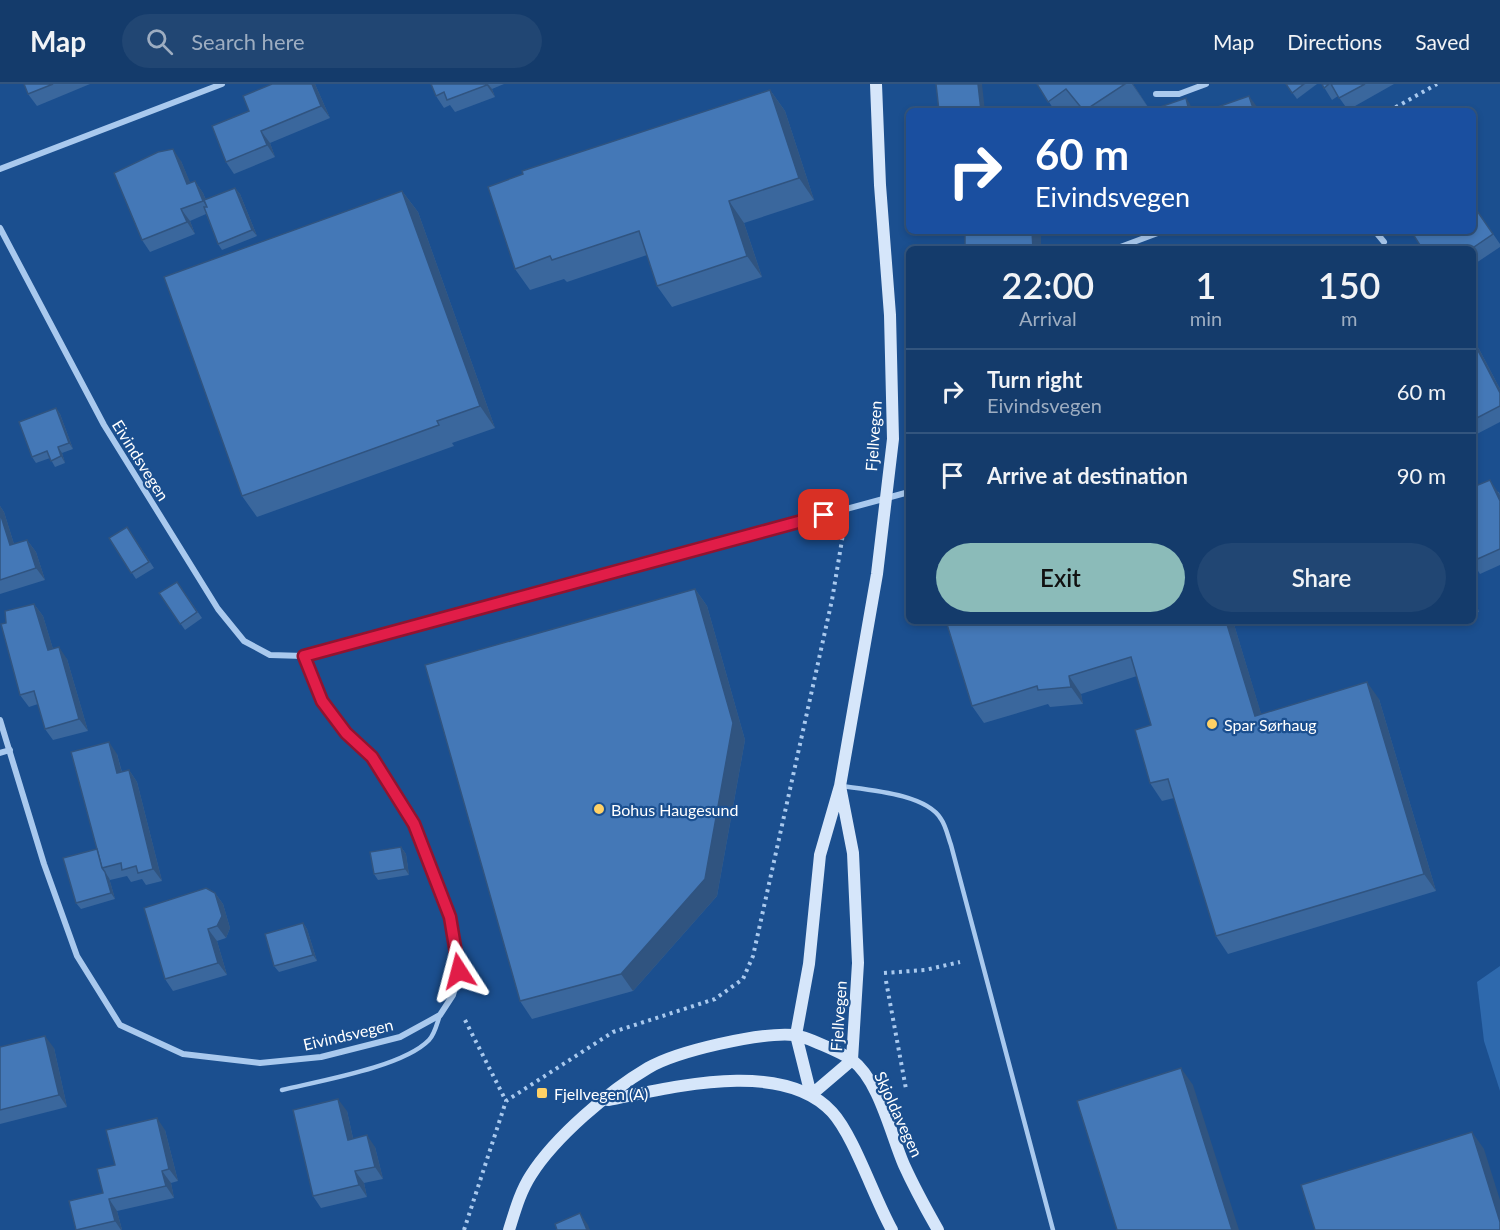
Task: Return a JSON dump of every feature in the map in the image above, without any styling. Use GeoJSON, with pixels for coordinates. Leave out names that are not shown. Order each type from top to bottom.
{"type":"FeatureCollection","features":[{"type":"Feature","properties":{"kind":"main road","name":"Fjellvegen"},"geometry":{"type":"LineString","coordinates":[[840,786],[853,853],[858,952],[852,1060],[811,1095],[796,1035],[809,964],[820,855],[840,786],[877,574],[893,439],[893,369],[876,84]]}},
{"type":"Feature","properties":{"kind":"main road","name":"Skjoldavegen"},"geometry":{"type":"LineString","coordinates":[[509,1230],[517,1202],[531,1174],[551,1149],[604,1101],[649,1067],[710,1046],[760,1036],[796,1035],[852,1060],[869,1081],[904,1165],[938,1230]]}},
{"type":"Feature","properties":{"kind":"main road"},"geometry":{"type":"LineString","coordinates":[[604,1101],[708,1081],[767,1083],[811,1095],[832,1113],[844,1132],[892,1230]]}},
{"type":"Feature","properties":{"kind":"street"},"geometry":{"type":"LineString","coordinates":[[0,169],[222,84]]}},
{"type":"Feature","properties":{"kind":"street"},"geometry":{"type":"LineString","coordinates":[[1156,94],[1179,94],[1206,84]]}},
{"type":"Feature","properties":{"kind":"street","name":"Eivindsvegen"},"geometry":{"type":"LineString","coordinates":[[0,228],[104,425],[218,609],[244,641],[270,655],[304,656],[906,493]]}},
{"type":"Feature","properties":{"kind":"street"},"geometry":{"type":"LineString","coordinates":[[1123,246],[1155,234]]}},
{"type":"Feature","properties":{"kind":"street"},"geometry":{"type":"LineString","coordinates":[[1378,234],[1384,242]]}},
{"type":"Feature","properties":{"kind":"street","name":"Eivindsvegen"},"geometry":{"type":"LineString","coordinates":[[0,720],[44,864],[77,956],[120,1025],[183,1054],[260,1063],[321,1057],[400,1037],[440,1015],[453,995],[459,971],[450,917],[414,824],[372,757],[346,733],[322,701],[304,656]]}},
{"type":"Feature","properties":{"kind":"street"},"geometry":{"type":"LineString","coordinates":[[0,753],[10,750]]}},
{"type":"Feature","properties":{"kind":"lane"},"geometry":{"type":"LineString","coordinates":[[840,786],[880,792],[926,804],[941,818],[951,845],[979,958],[1053,1230]]}},
{"type":"Feature","properties":{"kind":"lane"},"geometry":{"type":"LineString","coordinates":[[282,1090],[348,1074],[410,1054],[431,1039],[440,1015]]}},
{"type":"Feature","properties":{"kind":"path"},"geometry":{"type":"LineString","coordinates":[[1394,108],[1437,84]]}},
{"type":"Feature","properties":{"kind":"path"},"geometry":{"type":"LineString","coordinates":[[464,1230],[506,1101],[613,1032],[715,999],[743,979],[753,956],[832,600],[846,509]]}},
{"type":"Feature","properties":{"kind":"path"},"geometry":{"type":"LineString","coordinates":[[884,973],[925,970],[979,958]]}},
{"type":"Feature","properties":{"kind":"path"},"geometry":{"type":"LineString","coordinates":[[882,962],[906,1091]]}},
{"type":"Feature","properties":{"kind":"path"},"geometry":{"type":"LineString","coordinates":[[453,995],[506,1101]]}},
{"type":"Feature","properties":{"kind":"shaded area"},"geometry":{"type":"Polygon","coordinates":[[[1500,966],[1500,1091],[1484,1041],[1477,982],[1500,966]]]}},
{"type":"Feature","properties":{"kind":"building"},"geometry":{"type":"Polygon","coordinates":[[[24,84],[53,84],[28,94],[24,84]]]}},
{"type":"Feature","properties":{"kind":"building"},"geometry":{"type":"Polygon","coordinates":[[[272,84],[312,84],[321,106],[261,131],[267,145],[226,162],[212,126],[249,111],[243,96],[272,84]]]}},
{"type":"Feature","properties":{"kind":"building"},"geometry":{"type":"Polygon","coordinates":[[[431,84],[487,85],[447,100],[444,92],[436,96],[431,84]]]}},
{"type":"Feature","properties":{"kind":"building"},"geometry":{"type":"Polygon","coordinates":[[[936,84],[978,84],[981,108],[939,108],[936,84]]]}},
{"type":"Feature","properties":{"kind":"building"},"geometry":{"type":"Polygon","coordinates":[[[1037,84],[1125,84],[1089,108],[1082,108],[1066,89],[1048,102],[1037,84]]]}},
{"type":"Feature","properties":{"kind":"building"},"geometry":{"type":"Polygon","coordinates":[[[1286,84],[1304,84],[1292,93],[1286,84]]]}},
{"type":"Feature","properties":{"kind":"building"},"geometry":{"type":"Polygon","coordinates":[[[1331,84],[1365,84],[1339,98],[1331,84]]]}},
{"type":"Feature","properties":{"kind":"building"},"geometry":{"type":"Polygon","coordinates":[[[770,90],[799,178],[729,201],[747,256],[657,286],[639,231],[552,260],[550,256],[515,269],[488,187],[523,174],[522,171],[770,90]]]}},
{"type":"Feature","properties":{"kind":"building"},"geometry":{"type":"Polygon","coordinates":[[[1249,96],[1253,108],[1215,108],[1249,96]]]}},
{"type":"Feature","properties":{"kind":"building"},"geometry":{"type":"Polygon","coordinates":[[[1186,98],[1188,108],[1157,108],[1186,98]]]}},
{"type":"Feature","properties":{"kind":"building"},"geometry":{"type":"Polygon","coordinates":[[[173,149],[187,184],[195,181],[203,201],[181,209],[187,222],[142,240],[114,173],[158,152],[173,149]]]}},
{"type":"Feature","properties":{"kind":"building"},"geometry":{"type":"Polygon","coordinates":[[[235,188],[252,230],[218,244],[204,207],[207,207],[204,200],[235,188]]]}},
{"type":"Feature","properties":{"kind":"building"},"geometry":{"type":"Polygon","coordinates":[[[402,191],[480,406],[437,421],[439,425],[242,496],[164,277],[402,191]]]}},
{"type":"Feature","properties":{"kind":"building"},"geometry":{"type":"Polygon","coordinates":[[[1476,209],[1493,234],[1475,246],[1418,246],[1413,234],[1476,234],[1476,209]]]}},
{"type":"Feature","properties":{"kind":"building"},"geometry":{"type":"Polygon","coordinates":[[[965,234],[1032,234],[1033,246],[965,246],[965,234]]]}},
{"type":"Feature","properties":{"kind":"building"},"geometry":{"type":"Polygon","coordinates":[[[1476,347],[1500,393],[1500,406],[1476,418],[1476,347]]]}},
{"type":"Feature","properties":{"kind":"building"},"geometry":{"type":"Polygon","coordinates":[[[56,408],[69,443],[58,447],[61,456],[51,461],[47,451],[32,457],[19,422],[56,408]]]}},
{"type":"Feature","properties":{"kind":"building"},"geometry":{"type":"Polygon","coordinates":[[[1490,480],[1500,501],[1500,549],[1476,560],[1476,486],[1490,480]]]}},
{"type":"Feature","properties":{"kind":"building"},"geometry":{"type":"Polygon","coordinates":[[[0,513],[10,545],[27,540],[36,568],[0,580],[0,513]]]}},
{"type":"Feature","properties":{"kind":"building"},"geometry":{"type":"Polygon","coordinates":[[[127,527],[149,562],[131,573],[109,538],[127,527]]]}},
{"type":"Feature","properties":{"kind":"building"},"geometry":{"type":"Polygon","coordinates":[[[177,582],[197,612],[180,624],[159,593],[177,582]]]}},
{"type":"Feature","properties":{"kind":"building"},"geometry":{"type":"Polygon","coordinates":[[[695,589],[733,723],[705,879],[621,974],[520,1001],[425,665],[695,589]]]}},
{"type":"Feature","properties":{"kind":"building"},"geometry":{"type":"Polygon","coordinates":[[[34,604],[48,650],[59,647],[79,719],[45,729],[34,691],[20,695],[1,624],[6,623],[5,611],[34,604]]]}},
{"type":"Feature","properties":{"kind":"building"},"geometry":{"type":"Polygon","coordinates":[[[947,624],[1227,624],[1255,716],[1367,682],[1424,874],[1216,936],[1168,779],[1150,783],[1135,730],[1151,725],[1131,657],[1069,676],[1071,687],[1038,690],[1037,686],[972,706],[947,624]]]}},
{"type":"Feature","properties":{"kind":"building"},"geometry":{"type":"Polygon","coordinates":[[[109,742],[117,773],[129,770],[153,869],[138,873],[136,866],[122,870],[121,863],[102,868],[71,752],[109,742]]]}},
{"type":"Feature","properties":{"kind":"building"},"geometry":{"type":"Polygon","coordinates":[[[401,847],[405,869],[374,874],[370,852],[401,847]]]}},
{"type":"Feature","properties":{"kind":"building"},"geometry":{"type":"Polygon","coordinates":[[[97,849],[111,893],[76,903],[63,858],[97,849]]]}},
{"type":"Feature","properties":{"kind":"building"},"geometry":{"type":"Polygon","coordinates":[[[206,888],[215,893],[222,916],[217,926],[208,929],[218,963],[165,979],[144,908],[206,888]]]}},
{"type":"Feature","properties":{"kind":"building"},"geometry":{"type":"Polygon","coordinates":[[[303,923],[313,955],[274,966],[265,934],[303,923]]]}},
{"type":"Feature","properties":{"kind":"building"},"geometry":{"type":"Polygon","coordinates":[[[45,1036],[59,1095],[0,1110],[0,1047],[45,1036]]]}},
{"type":"Feature","properties":{"kind":"building"},"geometry":{"type":"Polygon","coordinates":[[[1181,1068],[1232,1230],[1117,1230],[1077,1101],[1181,1068]]]}},
{"type":"Feature","properties":{"kind":"building"},"geometry":{"type":"Polygon","coordinates":[[[338,1099],[348,1140],[367,1135],[375,1167],[355,1171],[359,1185],[313,1196],[293,1110],[338,1099]]]}},
{"type":"Feature","properties":{"kind":"building"},"geometry":{"type":"Polygon","coordinates":[[[157,1118],[169,1169],[162,1171],[166,1186],[109,1199],[115,1221],[76,1230],[69,1201],[103,1193],[97,1169],[115,1165],[106,1130],[157,1118]]]}},
{"type":"Feature","properties":{"kind":"building"},"geometry":{"type":"Polygon","coordinates":[[[1472,1132],[1500,1222],[1500,1230],[1315,1230],[1301,1185],[1472,1132]]]}},
{"type":"Feature","properties":{"kind":"building"},"geometry":{"type":"Polygon","coordinates":[[[580,1213],[587,1230],[557,1230],[555,1224],[580,1213]]]}},
{"type":"Feature","properties":{"kind":"place","name":"Spar Sørhaug"},"geometry":{"type":"Point","coordinates":[1212,724]}},
{"type":"Feature","properties":{"kind":"place","name":"Bohus Haugesund"},"geometry":{"type":"Point","coordinates":[599,809]}},
{"type":"Feature","properties":{"kind":"place","name":"Fjellvegen (A)"},"geometry":{"type":"Point","coordinates":[542,1093]}},
{"type":"Feature","properties":{"kind":"route"},"geometry":{"type":"LineString","coordinates":[[459,971],[450,917],[414,824],[372,757],[346,733],[322,701],[304,656],[824,515]]}}]}
